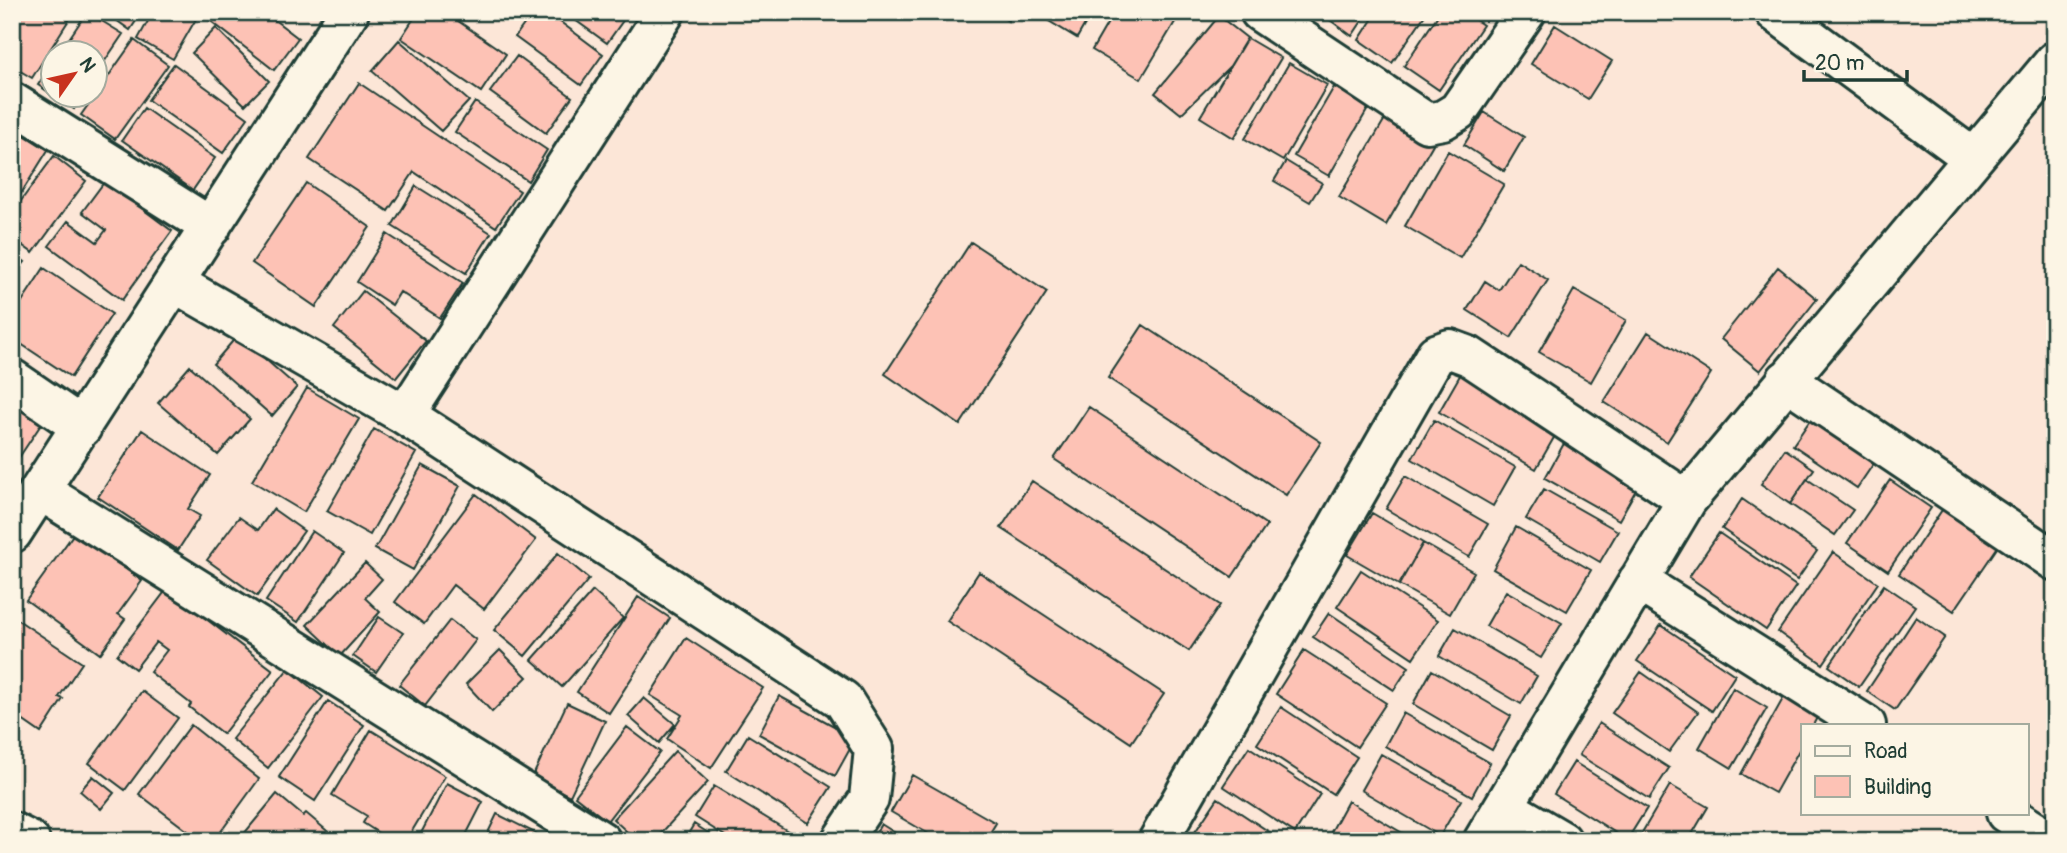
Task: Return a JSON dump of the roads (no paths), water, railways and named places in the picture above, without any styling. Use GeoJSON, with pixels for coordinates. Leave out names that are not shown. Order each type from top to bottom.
{"type":"FeatureCollection","features":[{"type":"Feature","properties":{"kind":"street"},"geometry":{"type":"LineString","coordinates":[[405,415],[665,12]]}},
{"type":"Feature","properties":{"kind":"street"},"geometry":{"type":"LineString","coordinates":[[1260,12],[1427,123],[1443,120],[1458,111],[1526,12]]}},
{"type":"Feature","properties":{"kind":"street"},"geometry":{"type":"LineString","coordinates":[[1788,16],[1973,158]]}},
{"type":"Feature","properties":{"kind":"street"},"geometry":{"type":"LineString","coordinates":[[12,533],[211,227],[334,17]]}},
{"type":"Feature","properties":{"kind":"street"},"geometry":{"type":"LineString","coordinates":[[1483,841],[1687,500],[2055,61]]}},
{"type":"Feature","properties":{"kind":"street"},"geometry":{"type":"LineString","coordinates":[[12,102],[211,227]]}},
{"type":"Feature","properties":{"kind":"street"},"geometry":{"type":"LineString","coordinates":[[175,283],[405,415],[843,700],[874,749],[869,799],[841,841]]}},
{"type":"Feature","properties":{"kind":"street"},"geometry":{"type":"LineString","coordinates":[[1158,841],[1436,354],[1450,349],[1469,356],[1687,500]]}},
{"type":"Feature","properties":{"kind":"street"},"geometry":{"type":"LineString","coordinates":[[12,379],[82,427]]}},
{"type":"Feature","properties":{"kind":"street"},"geometry":{"type":"LineString","coordinates":[[1786,380],[2055,561]]}},
{"type":"Feature","properties":{"kind":"street"},"geometry":{"type":"LineString","coordinates":[[41,491],[601,841]]}},
{"type":"Feature","properties":{"kind":"street"},"geometry":{"type":"LineString","coordinates":[[1638,582],[1864,724]]}},
{"type":"Feature","properties":{"kind":"street"},"geometry":{"type":"LineString","coordinates":[[1503,807],[1562,841]]}},
{"type":"Feature","properties":{"kind":"street"},"geometry":{"type":"LineString","coordinates":[[2008,814],[2050,841]]}},
{"type":"Feature","properties":{"kind":"street"},"geometry":{"type":"LineString","coordinates":[[12,832],[30,841]]}}]}
